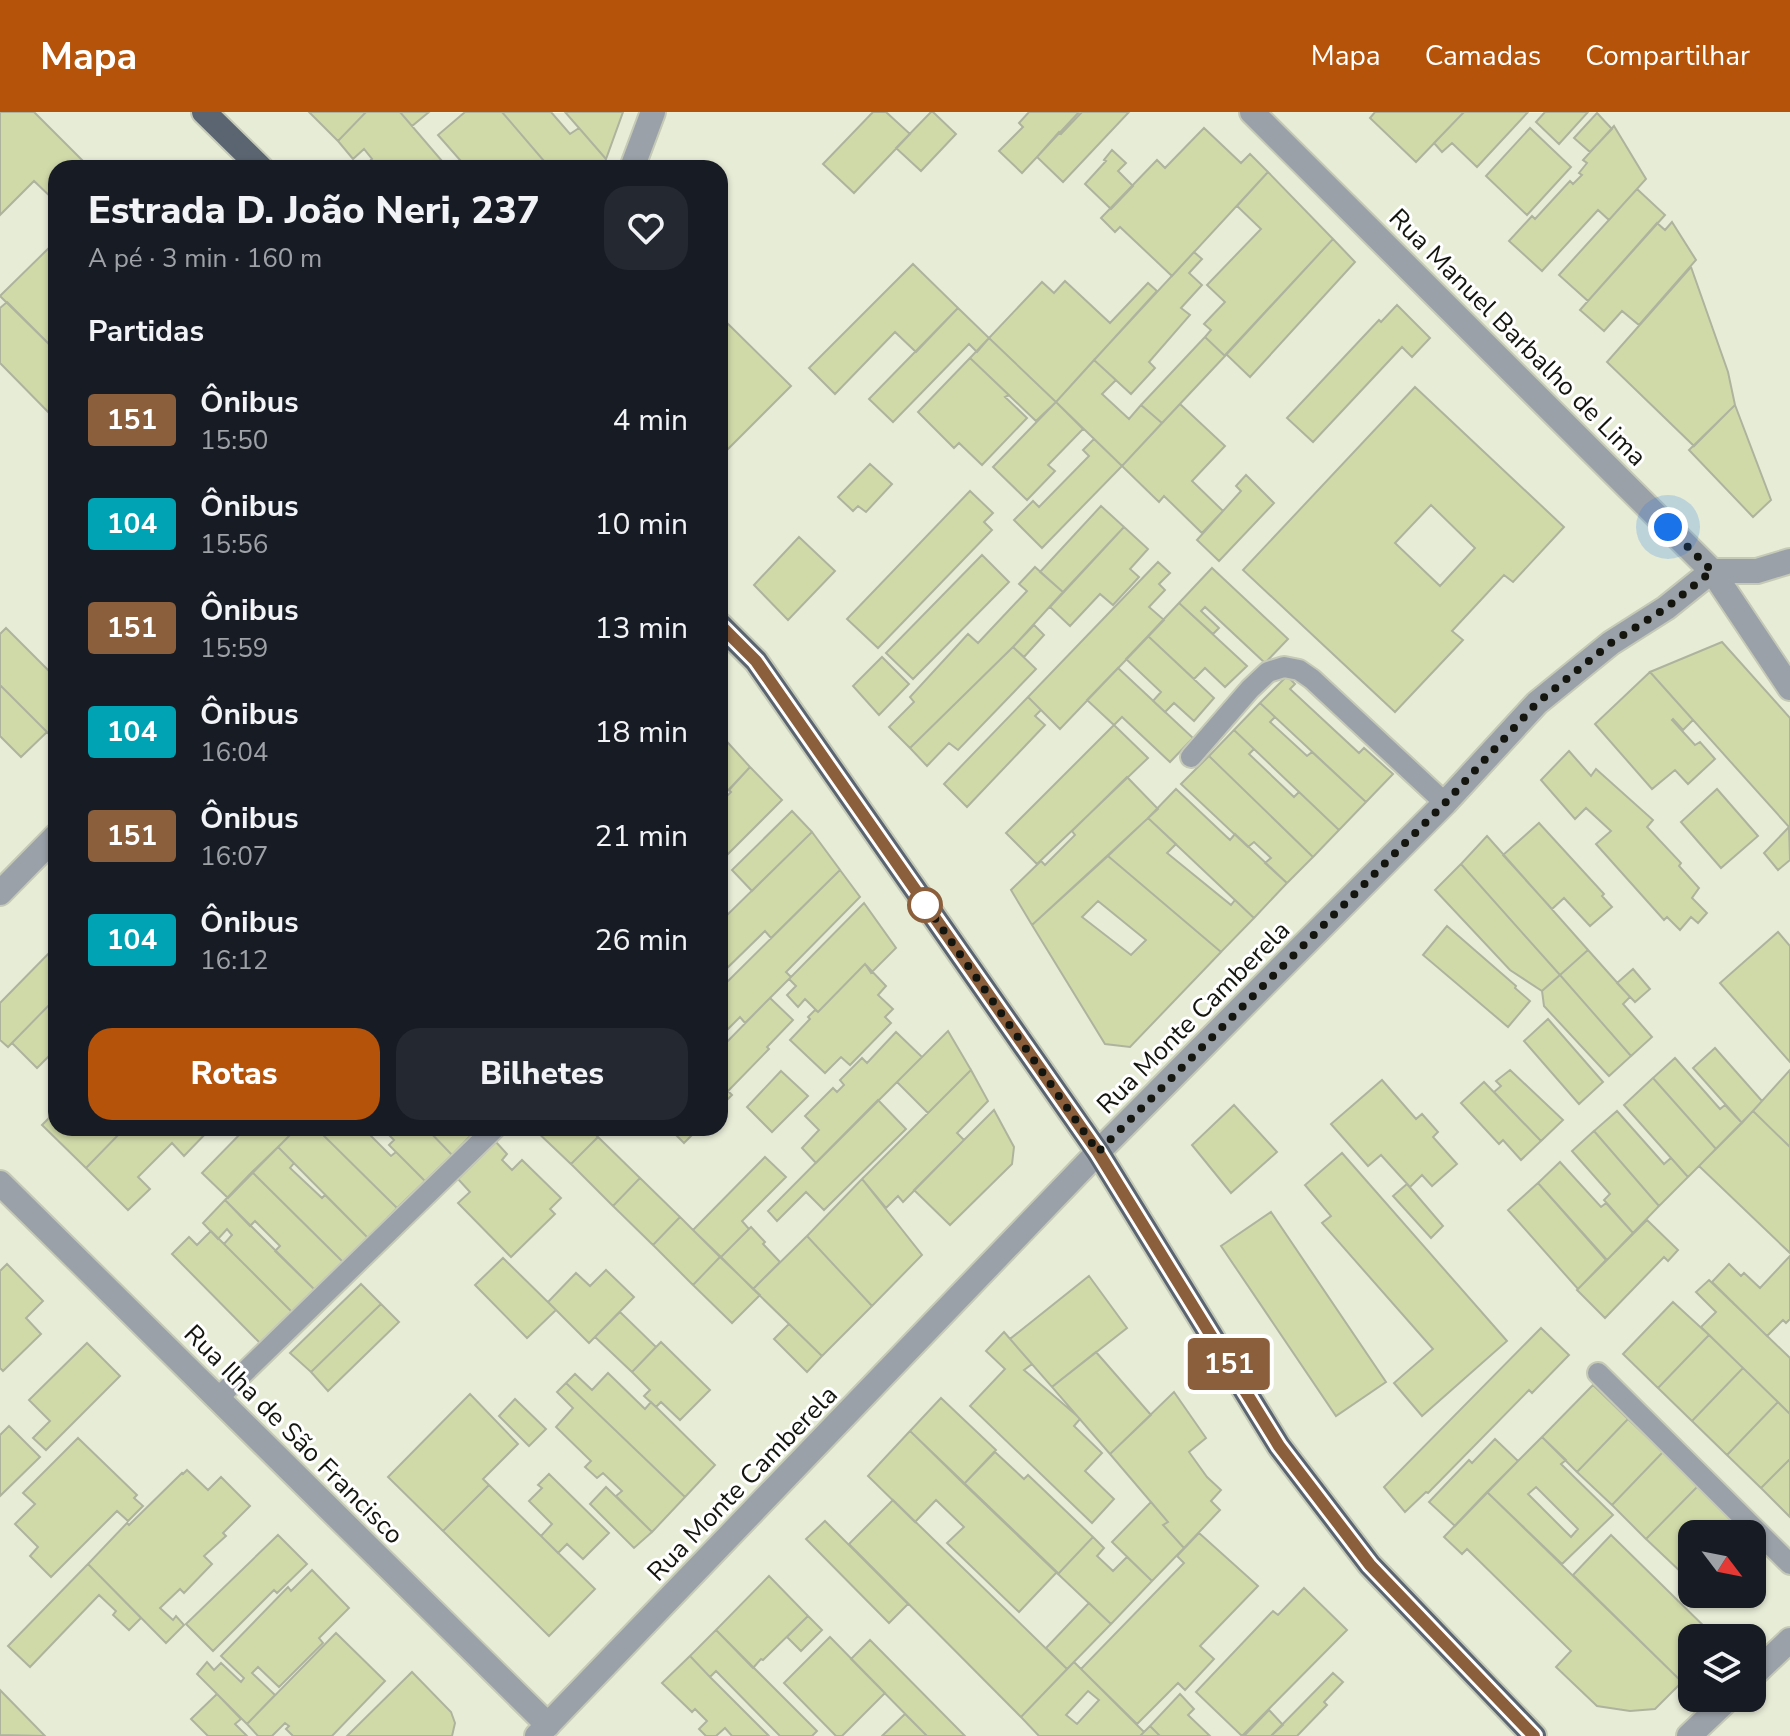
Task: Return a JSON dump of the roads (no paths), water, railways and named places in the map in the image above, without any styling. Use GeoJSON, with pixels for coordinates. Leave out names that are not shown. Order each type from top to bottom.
{"type":"FeatureCollection","features":[{"type":"Feature","properties":{"kind":"main road"},"geometry":{"type":"LineString","coordinates":[[204,112],[253,160]]}},
{"type":"Feature","properties":{"kind":"main road"},"geometry":{"type":"LineString","coordinates":[[728,633],[756,661],[1098,1152],[1279,1446],[1370,1565],[1534,1736]]}},
{"type":"Feature","properties":{"kind":"street"},"geometry":{"type":"LineString","coordinates":[[635,160],[653,112]]}},
{"type":"Feature","properties":{"kind":"street","name":"Rua Manuel Barbalho de Lima"},"geometry":{"type":"LineString","coordinates":[[1252,112],[1712,571],[1790,688]]}},
{"type":"Feature","properties":{"kind":"street"},"geometry":{"type":"LineString","coordinates":[[1712,571],[1757,571],[1790,561]]}},
{"type":"Feature","properties":{"kind":"street","name":"Rua Monte Camberela"},"geometry":{"type":"LineString","coordinates":[[542,1731],[1098,1152],[1445,803],[1537,703],[1611,643],[1666,608],[1712,571]]}},
{"type":"Feature","properties":{"kind":"street"},"geometry":{"type":"LineString","coordinates":[[0,893],[48,844]]}},
{"type":"Feature","properties":{"kind":"street","name":"Rua Ilha de São Francisco"},"geometry":{"type":"LineString","coordinates":[[0,1183],[218,1398],[542,1731]]}},
{"type":"Feature","properties":{"kind":"street"},"geometry":{"type":"LineString","coordinates":[[1766,1663],[1790,1640]]}},
{"type":"Feature","properties":{"kind":"street"},"geometry":{"type":"LineString","coordinates":[[1689,1736],[1714,1712]]}},
{"type":"Feature","properties":{"kind":"lane"},"geometry":{"type":"LineString","coordinates":[[1191,757],[1250,689],[1268,672],[1284,667],[1299,670],[1324,689],[1445,803]]}},
{"type":"Feature","properties":{"kind":"lane"},"geometry":{"type":"LineString","coordinates":[[218,1398],[487,1136]]}},
{"type":"Feature","properties":{"kind":"lane"},"geometry":{"type":"LineString","coordinates":[[1598,1373],[1790,1564]]}}]}
